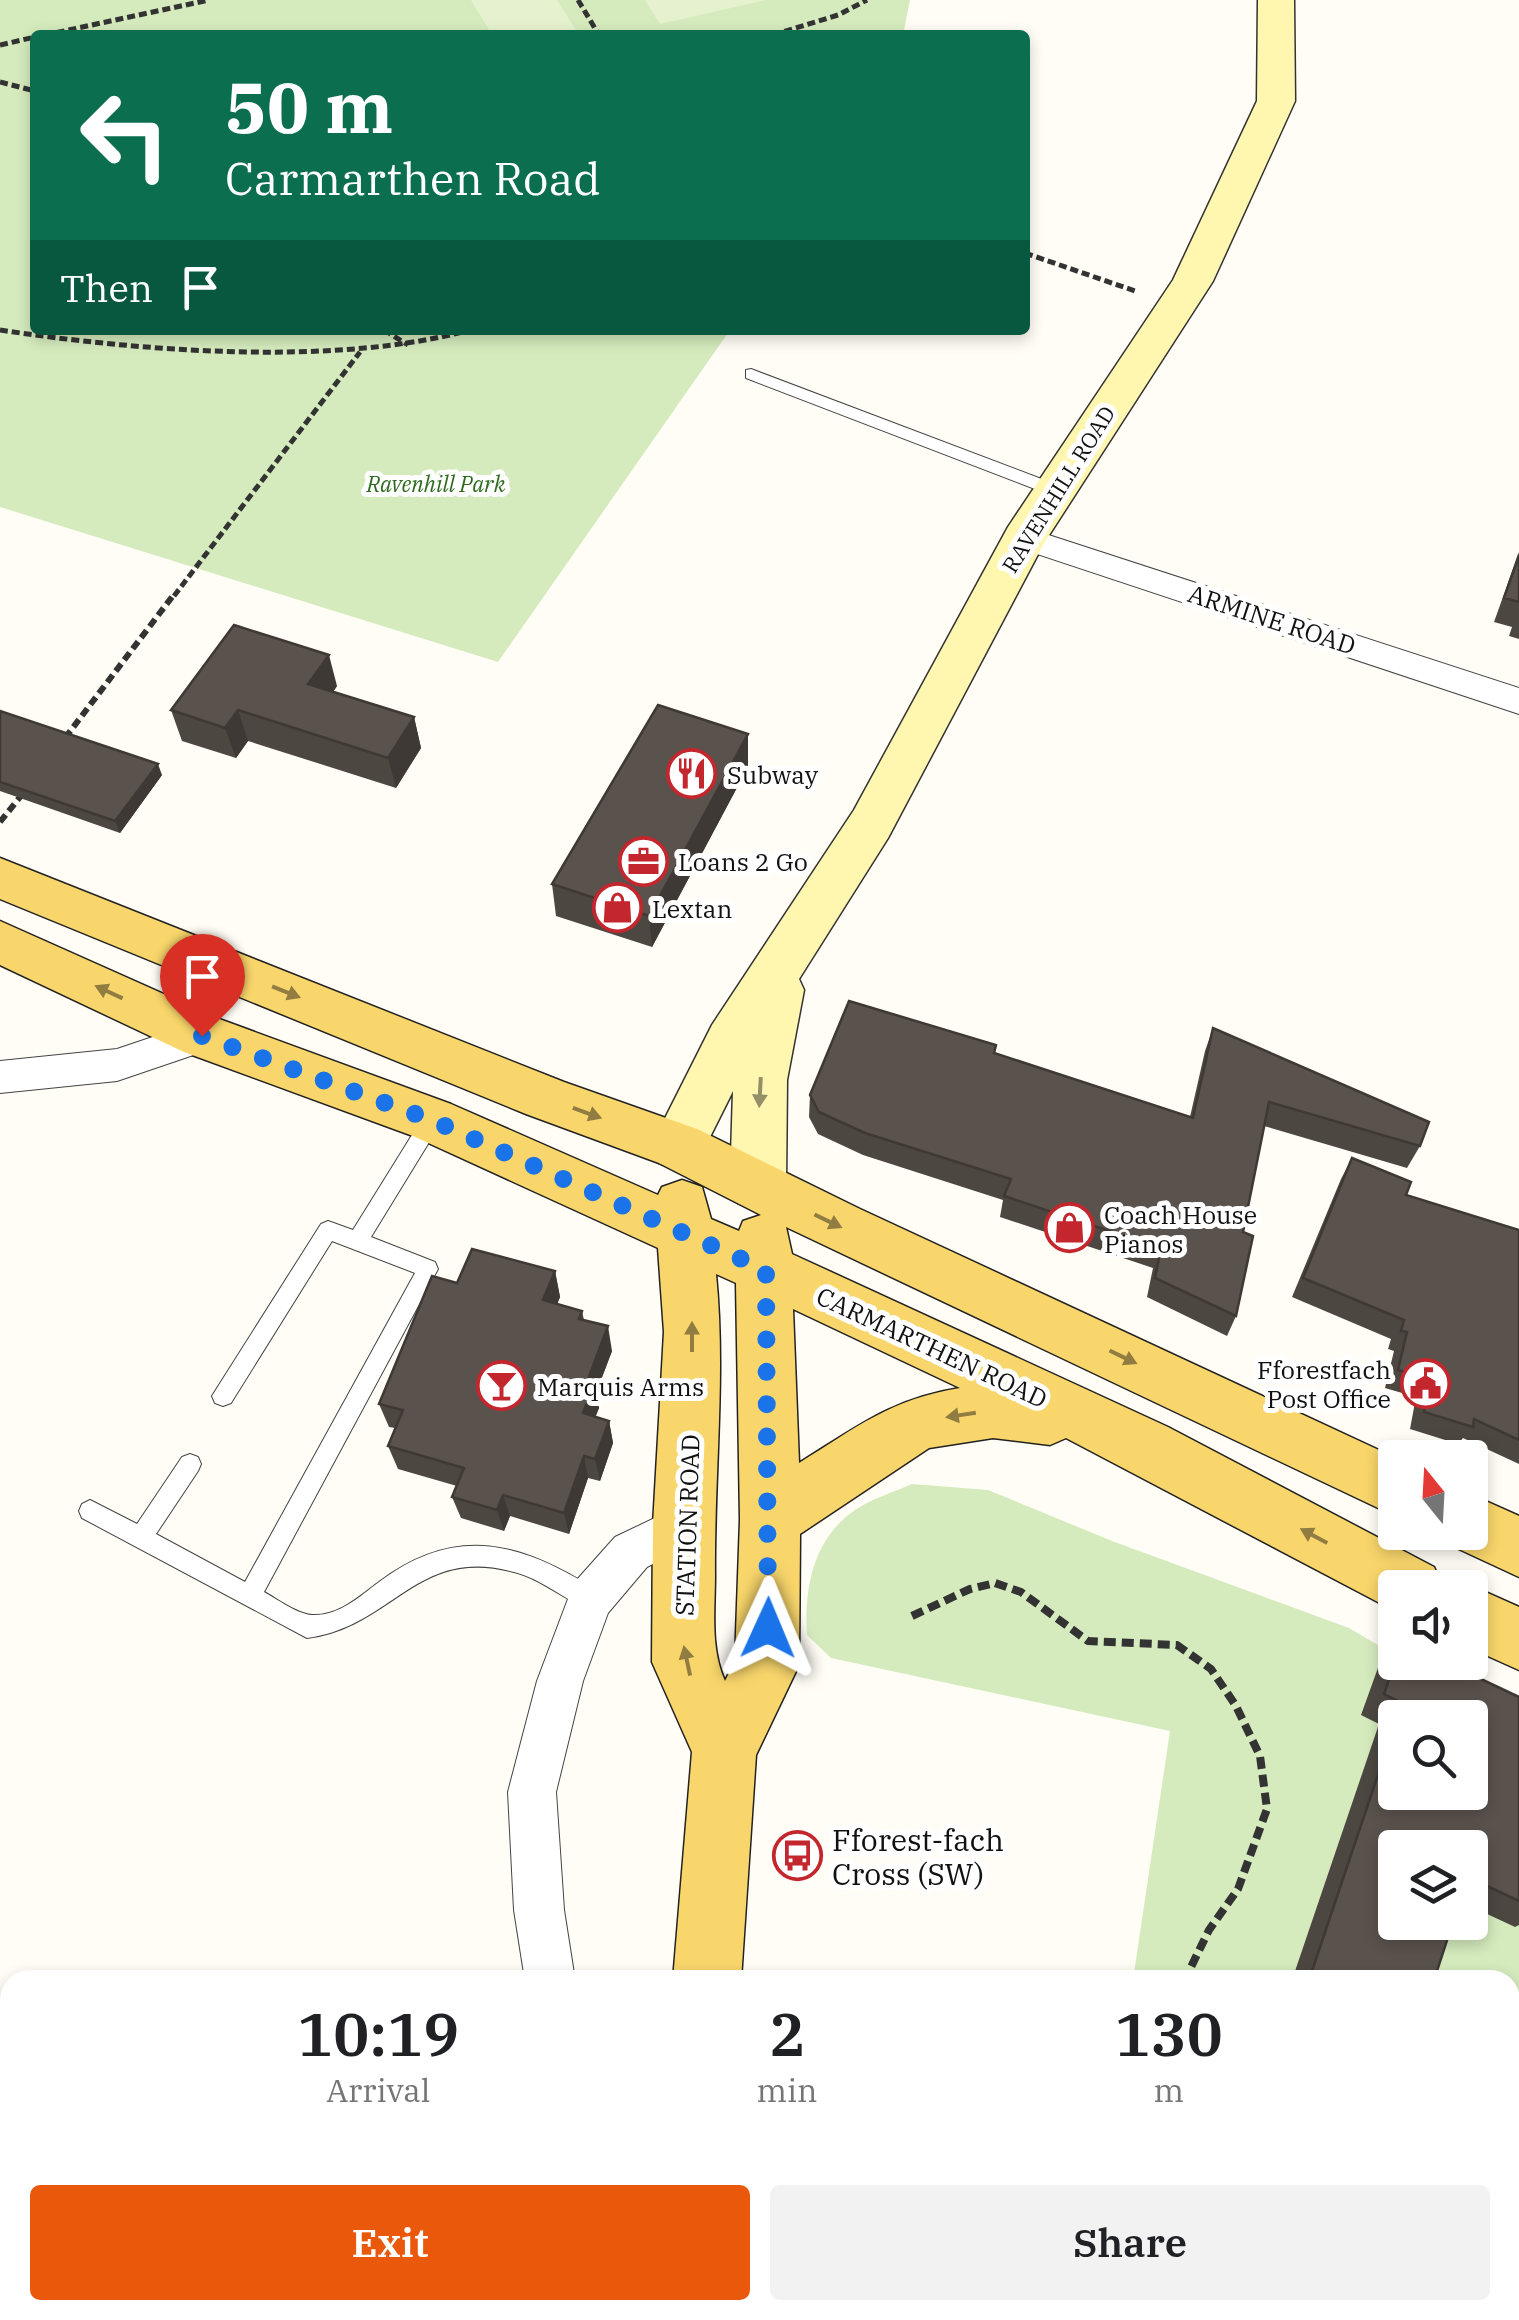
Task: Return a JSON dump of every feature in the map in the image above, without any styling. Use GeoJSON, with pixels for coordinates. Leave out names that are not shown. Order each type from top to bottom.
{"type":"FeatureCollection","features":[{"type":"Feature","properties":{"kind":"main road"},"geometry":{"type":"LineString","coordinates":[[0,878],[546,1098],[678,1146],[1378,1480]]}},
{"type":"Feature","properties":{"kind":"main road","name":"CARMARTHEN ROAD"},"geometry":{"type":"LineString","coordinates":[[0,942],[202,1036],[432,1120],[684,1232],[1092,1422],[1378,1570]]}},
{"type":"Feature","properties":{"kind":"main road","name":"STATION ROAD"},"geometry":{"type":"LineString","coordinates":[[678,1146],[694,1332],[684,1524],[684,1662],[724,1750]]}},
{"type":"Feature","properties":{"kind":"main road","name":"STATION ROAD"},"geometry":{"type":"LineString","coordinates":[[708,1970],[724,1750],[768,1665],[766,1270],[758,1186]]}},
{"type":"Feature","properties":{"kind":"main road"},"geometry":{"type":"LineString","coordinates":[[770,1520],[820,1483],[918,1422],[994,1410],[1092,1422]]}},
{"type":"Feature","properties":{"kind":"main road"},"geometry":{"type":"LineString","coordinates":[[1488,1532],[1519,1547]]}},
{"type":"Feature","properties":{"kind":"main road"},"geometry":{"type":"LineString","coordinates":[[1488,1624],[1519,1639]]}},
{"type":"Feature","properties":{"kind":"street","name":"RAVENHILL ROAD"},"geometry":{"type":"LineString","coordinates":[[678,1146],[732,1041],[871,824],[1024,538],[1194,280],[1276,101],[1276,0]]}},
{"type":"Feature","properties":{"kind":"street","name":"ARMINE ROAD"},"geometry":{"type":"LineString","coordinates":[[1024,538],[1519,701]]}},
{"type":"Feature","properties":{"kind":"street","name":"RAVENHILL ROAD"},"geometry":{"type":"LineString","coordinates":[[758,1186],[760,1080],[784,962]]}},
{"type":"Feature","properties":{"kind":"street"},"geometry":{"type":"LineString","coordinates":[[0,1076],[117,1065],[202,1036]]}},
{"type":"Feature","properties":{"kind":"street"},"geometry":{"type":"LineString","coordinates":[[548,1970],[538,1910],[532,1792],[560,1680],[590,1599],[632,1552],[684,1524]]}},
{"type":"Feature","properties":{"kind":"lane"},"geometry":{"type":"LineString","coordinates":[[752,374],[1054,490]]}},
{"type":"Feature","properties":{"kind":"lane"},"geometry":{"type":"LineString","coordinates":[[356,1242],[432,1120]]}},
{"type":"Feature","properties":{"kind":"lane"},"geometry":{"type":"LineString","coordinates":[[223,1396],[328,1230],[428,1269],[250,1595]]}},
{"type":"Feature","properties":{"kind":"lane"},"geometry":{"type":"LineString","coordinates":[[142,1537],[190,1464]]}},
{"type":"Feature","properties":{"kind":"lane"},"geometry":{"type":"LineString","coordinates":[[90,1511],[307,1627],[343,1624],[436,1558],[485,1554],[548,1571],[590,1599]]}},
{"type":"Feature","properties":{"kind":"path"},"geometry":{"type":"LineString","coordinates":[[68,30],[209,0]]}},
{"type":"Feature","properties":{"kind":"path"},"geometry":{"type":"LineString","coordinates":[[578,0],[596,30]]}},
{"type":"Feature","properties":{"kind":"path"},"geometry":{"type":"LineString","coordinates":[[789,30],[838,15],[867,0]]}},
{"type":"Feature","properties":{"kind":"path"},"geometry":{"type":"LineString","coordinates":[[0,45],[30,38]]}},
{"type":"Feature","properties":{"kind":"path"},"geometry":{"type":"LineString","coordinates":[[0,82],[30,90]]}},
{"type":"Feature","properties":{"kind":"path"},"geometry":{"type":"LineString","coordinates":[[1030,255],[1177,306]]}},
{"type":"Feature","properties":{"kind":"path"},"geometry":{"type":"LineString","coordinates":[[0,330],[30,334]]}},
{"type":"Feature","properties":{"kind":"path"},"geometry":{"type":"LineString","coordinates":[[35,335],[106,345],[360,352],[410,347],[452,335]]}},
{"type":"Feature","properties":{"kind":"path"},"geometry":{"type":"LineString","coordinates":[[392,335],[410,347]]}},
{"type":"Feature","properties":{"kind":"path"},"geometry":{"type":"LineString","coordinates":[[60,744],[360,352]]}},
{"type":"Feature","properties":{"kind":"path"},"geometry":{"type":"LineString","coordinates":[[0,822],[24,791]]}},
{"type":"Feature","properties":{"kind":"path"},"geometry":{"type":"LineString","coordinates":[[912,1616],[970,1589],[995,1583],[1021,1592],[1088,1641],[1177,1644],[1211,1669],[1236,1706],[1260,1756],[1267,1810],[1238,1889],[1210,1930],[1190,1970]]}},
{"type":"Feature","properties":{"kind":"green space","name":"Ravenhill Park"},"geometry":{"type":"Polygon","coordinates":[[[0,0],[910,0],[904,30],[30,30],[30,335],[727,335],[498,662],[0,507],[0,0]]]}},
{"type":"Feature","properties":{"kind":"green space"},"geometry":{"type":"Polygon","coordinates":[[[471,0],[557,0],[576,30],[489,30],[471,0]]]}},
{"type":"Feature","properties":{"kind":"green space"},"geometry":{"type":"Polygon","coordinates":[[[645,0],[766,0],[660,24],[645,0]]]}},
{"type":"Feature","properties":{"kind":"green space"},"geometry":{"type":"Polygon","coordinates":[[[912,1484],[988,1490],[1112,1541],[1349,1628],[1378,1645],[1378,1680],[1429,1680],[1467,1700],[1378,1700],[1378,1810],[1488,1810],[1488,1711],[1519,1727],[1519,1970],[1134,1970],[1170,1731],[831,1658],[807,1635],[807,1600],[814,1566],[829,1535],[855,1510],[912,1484]]]}},
{"type":"Feature","properties":{"kind":"building"},"geometry":{"type":"Polygon","coordinates":[[[1519,555],[1519,602],[1504,598],[1519,555]]]}},
{"type":"Feature","properties":{"kind":"building"},"geometry":{"type":"Polygon","coordinates":[[[234,625],[329,655],[308,684],[414,717],[388,758],[238,710],[225,728],[171,710],[234,625]]]}},
{"type":"Feature","properties":{"kind":"building"},"geometry":{"type":"Polygon","coordinates":[[[658,705],[748,734],[649,916],[552,884],[658,705]]]}},
{"type":"Feature","properties":{"kind":"building"},"geometry":{"type":"Polygon","coordinates":[[[0,711],[158,764],[115,821],[0,782],[0,711]]]}},
{"type":"Feature","properties":{"kind":"building"},"geometry":{"type":"Polygon","coordinates":[[[849,1001],[996,1045],[994,1053],[1193,1118],[1213,1028],[1429,1122],[1420,1146],[1269,1102],[1243,1232],[1253,1236],[1236,1316],[1155,1278],[1161,1248],[1004,1196],[1011,1179],[865,1133],[819,1112],[810,1095],[849,1001]]]}},
{"type":"Feature","properties":{"kind":"building"},"geometry":{"type":"Polygon","coordinates":[[[1352,1158],[1411,1182],[1406,1195],[1519,1230],[1519,1440],[1474,1419],[1473,1427],[1424,1412],[1430,1379],[1398,1370],[1407,1332],[1401,1331],[1404,1320],[1303,1278],[1352,1158]]]}},
{"type":"Feature","properties":{"kind":"building","name":"Marquis Arms"},"geometry":{"type":"Polygon","coordinates":[[[472,1249],[555,1271],[543,1300],[582,1311],[579,1319],[608,1326],[587,1382],[594,1384],[583,1413],[609,1421],[595,1459],[584,1456],[564,1513],[503,1495],[497,1510],[452,1497],[464,1468],[388,1446],[403,1410],[379,1404],[432,1276],[457,1283],[472,1249]]]}},
{"type":"Feature","properties":{"kind":"building"},"geometry":{"type":"Polygon","coordinates":[[[1389,1680],[1483,1680],[1519,1697],[1519,1901],[1488,1886],[1488,1830],[1378,1830],[1378,1940],[1447,1940],[1437,1970],[1312,1970],[1378,1775],[1378,1810],[1488,1810],[1488,1700],[1396,1700],[1384,1694],[1389,1680]]]}},
{"type":"Feature","properties":{"kind":"place","name":"Subway"},"geometry":{"type":"Point","coordinates":[692,774]}},
{"type":"Feature","properties":{"kind":"place","name":"Loans 2 Go"},"geometry":{"type":"Point","coordinates":[643,861]}},
{"type":"Feature","properties":{"kind":"place","name":"Lextan"},"geometry":{"type":"Point","coordinates":[617,908]}},
{"type":"Feature","properties":{"kind":"place","name":"Coach House Pianos"},"geometry":{"type":"Point","coordinates":[1069,1228]}},
{"type":"Feature","properties":{"kind":"place","name":"Fforestfach Post Office"},"geometry":{"type":"Point","coordinates":[1426,1383]}},
{"type":"Feature","properties":{"kind":"place","name":"Marquis Arms"},"geometry":{"type":"Point","coordinates":[502,1386]}},
{"type":"Feature","properties":{"kind":"place","name":"Fforest-fach Cross (SW)"},"geometry":{"type":"Point","coordinates":[797,1856]}},
{"type":"Feature","properties":{"kind":"route"},"geometry":{"type":"LineString","coordinates":[[202,1036],[432,1120],[766,1270],[768,1628]]}}]}
